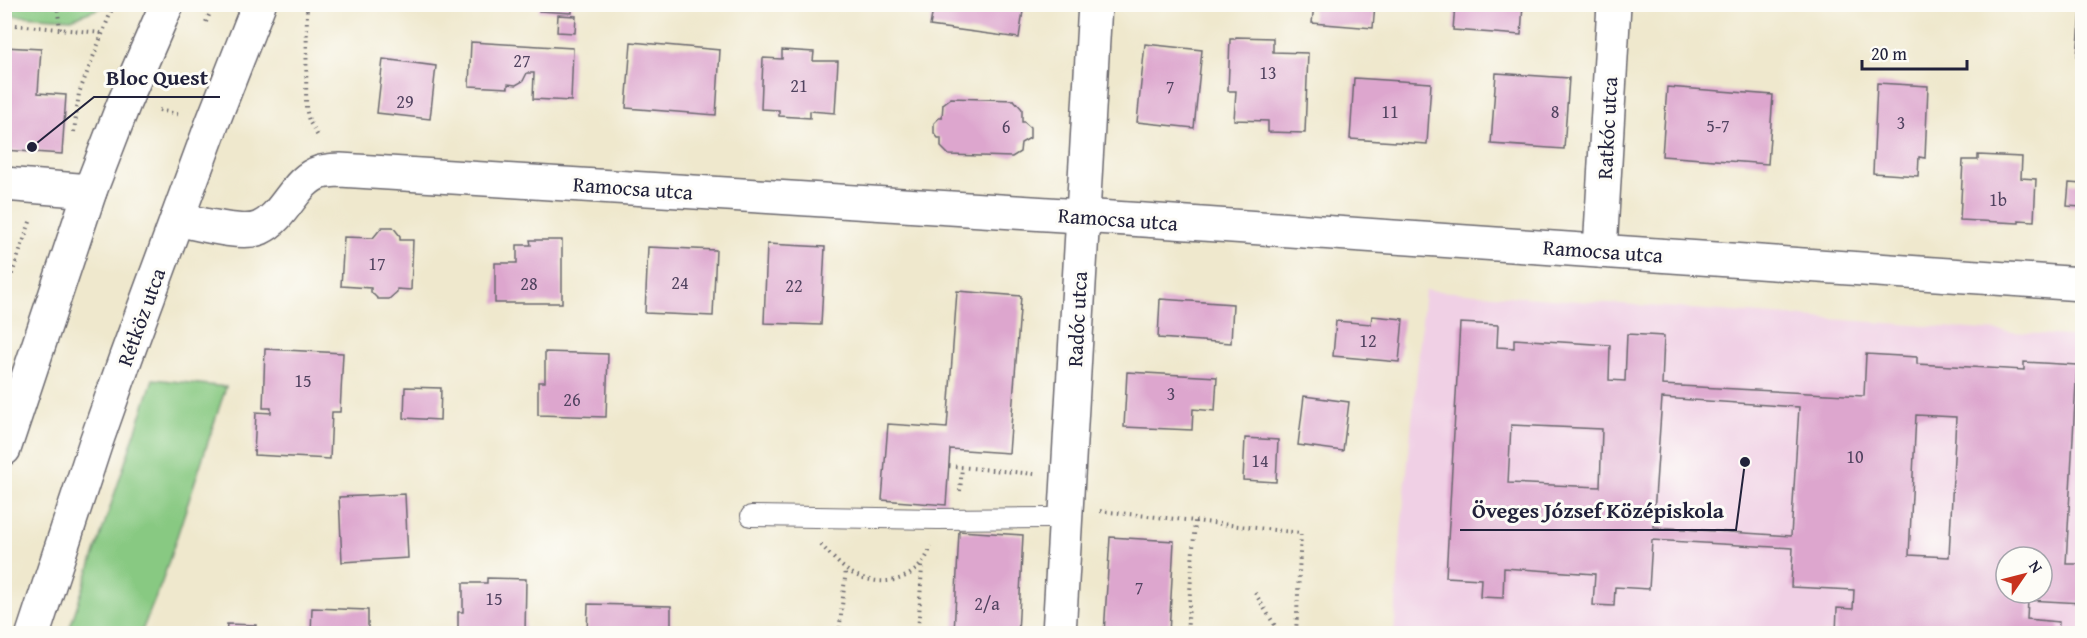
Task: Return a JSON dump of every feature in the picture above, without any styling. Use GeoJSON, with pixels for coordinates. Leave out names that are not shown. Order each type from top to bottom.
{"type":"FeatureCollection","features":[{"type":"Feature","properties":{"kind":"street"},"geometry":{"type":"LineString","coordinates":[[4,449],[90,191],[124,103],[167,4]]}},
{"type":"Feature","properties":{"kind":"street","name":"Rétköz utca"},"geometry":{"type":"LineString","coordinates":[[33,633],[95,445],[212,124],[259,4]]}},
{"type":"Feature","properties":{"kind":"street","name":"Radóc utca"},"geometry":{"type":"LineString","coordinates":[[1059,633],[1095,4]]}},
{"type":"Feature","properties":{"kind":"street","name":"Ratkóc utca"},"geometry":{"type":"LineString","coordinates":[[1600,251],[1614,4]]}},
{"type":"Feature","properties":{"kind":"street","name":"Ramocsa utca"},"geometry":{"type":"LineString","coordinates":[[177,219],[233,230],[259,229],[279,215],[304,183],[320,172],[340,170],[1083,216],[2082,284]]}},
{"type":"Feature","properties":{"kind":"street"},"geometry":{"type":"LineString","coordinates":[[4,183],[90,191]]}},
{"type":"Feature","properties":{"kind":"lane"},"geometry":{"type":"LineString","coordinates":[[751,516],[1049,518]]}},
{"type":"Feature","properties":{"kind":"path"},"geometry":{"type":"LineString","coordinates":[[57,4],[60,29]]}},
{"type":"Feature","properties":{"kind":"path"},"geometry":{"type":"LineString","coordinates":[[206,22],[214,4]]}},
{"type":"Feature","properties":{"kind":"path"},"geometry":{"type":"LineString","coordinates":[[306,5],[306,108],[309,121],[320,140]]}},
{"type":"Feature","properties":{"kind":"path"},"geometry":{"type":"LineString","coordinates":[[4,24],[103,33]]}},
{"type":"Feature","properties":{"kind":"path"},"geometry":{"type":"LineString","coordinates":[[949,466],[1040,474]]}},
{"type":"Feature","properties":{"kind":"path"},"geometry":{"type":"LineString","coordinates":[[1096,510],[1301,533],[1296,633]]}},
{"type":"Feature","properties":{"kind":"path"},"geometry":{"type":"LineString","coordinates":[[807,516],[814,537],[846,570],[862,578],[887,582],[902,578],[922,565]]}},
{"type":"Feature","properties":{"kind":"path"},"geometry":{"type":"LineString","coordinates":[[918,633],[922,565],[930,549],[939,519]]}},
{"type":"Feature","properties":{"kind":"path"},"geometry":{"type":"LineString","coordinates":[[1187,633],[1195,521]]}},
{"type":"Feature","properties":{"kind":"path"},"geometry":{"type":"LineString","coordinates":[[839,633],[846,570]]}},
{"type":"Feature","properties":{"kind":"path"},"geometry":{"type":"LineString","coordinates":[[1255,593],[1280,633]]}},
{"type":"Feature","properties":{"kind":"shaded area"},"geometry":{"type":"Polygon","coordinates":[[[1425,290],[2082,337],[2082,633],[1394,634],[1401,531],[1425,290]]]}},
{"type":"Feature","properties":{"kind":"green space"},"geometry":{"type":"Polygon","coordinates":[[[4,5],[108,5],[71,19],[5,15],[4,5]]]}},
{"type":"Feature","properties":{"kind":"green space"},"geometry":{"type":"Polygon","coordinates":[[[153,379],[226,387],[162,582],[141,633],[68,633],[153,379]]]}},
{"type":"Feature","properties":{"kind":"building"},"geometry":{"type":"Polygon","coordinates":[[[539,4],[572,4],[572,13],[539,11],[539,4]]]}},
{"type":"Feature","properties":{"kind":"building"},"geometry":{"type":"Polygon","coordinates":[[[934,4],[1024,4],[1019,38],[930,26],[934,4]]]}},
{"type":"Feature","properties":{"kind":"building"},"geometry":{"type":"Polygon","coordinates":[[[1314,4],[1375,4],[1373,28],[1312,23],[1314,4]]]}},
{"type":"Feature","properties":{"kind":"building"},"geometry":{"type":"Polygon","coordinates":[[[1455,4],[1523,4],[1521,35],[1453,30],[1455,4]]]}},
{"type":"Feature","properties":{"kind":"building"},"geometry":{"type":"Polygon","coordinates":[[[2081,11],[2082,57],[2077,57],[2081,11]]]}},
{"type":"Feature","properties":{"kind":"building"},"geometry":{"type":"Polygon","coordinates":[[[558,15],[576,16],[575,33],[557,32],[558,15]]]}},
{"type":"Feature","properties":{"kind":"building"},"geometry":{"type":"Polygon","coordinates":[[[1236,37],[1273,38],[1273,52],[1308,53],[1305,133],[1268,132],[1268,121],[1234,120],[1236,91],[1228,91],[1230,39],[1236,37]]]}},
{"type":"Feature","properties":{"kind":"building"},"geometry":{"type":"Polygon","coordinates":[[[471,42],[573,48],[571,101],[533,99],[534,73],[527,73],[523,81],[516,85],[508,84],[508,88],[469,86],[471,42]]]}},
{"type":"Feature","properties":{"kind":"building"},"geometry":{"type":"Polygon","coordinates":[[[631,42],[720,50],[716,115],[626,108],[631,42]]]}},
{"type":"Feature","properties":{"kind":"building"},"geometry":{"type":"Polygon","coordinates":[[[1145,44],[1202,50],[1194,128],[1137,122],[1145,44]]]}},
{"type":"Feature","properties":{"kind":"building"},"geometry":{"type":"Polygon","coordinates":[[[4,47],[41,49],[38,93],[66,95],[62,154],[4,150],[4,47]]]}},
{"type":"Feature","properties":{"kind":"building"},"geometry":{"type":"Polygon","coordinates":[[[782,50],[814,52],[813,61],[838,61],[835,113],[810,111],[810,118],[779,116],[779,110],[761,109],[763,58],[782,59],[782,50]]]}},
{"type":"Feature","properties":{"kind":"building"},"geometry":{"type":"Polygon","coordinates":[[[383,59],[436,66],[430,119],[377,113],[383,59]]]}},
{"type":"Feature","properties":{"kind":"building"},"geometry":{"type":"Polygon","coordinates":[[[1496,73],[1569,78],[1564,149],[1491,144],[1496,73]]]}},
{"type":"Feature","properties":{"kind":"building"},"geometry":{"type":"Polygon","coordinates":[[[1354,78],[1431,83],[1427,144],[1350,139],[1354,78]]]}},
{"type":"Feature","properties":{"kind":"building"},"geometry":{"type":"Polygon","coordinates":[[[1877,83],[1928,86],[1925,158],[1919,157],[1918,176],[1873,173],[1877,83]]]}},
{"type":"Feature","properties":{"kind":"building"},"geometry":{"type":"Polygon","coordinates":[[[1667,87],[1773,95],[1768,164],[1662,156],[1667,87]]]}},
{"type":"Feature","properties":{"kind":"building"},"geometry":{"type":"Polygon","coordinates":[[[951,98],[1014,100],[1022,109],[1022,122],[1030,127],[1030,138],[1021,143],[1020,152],[1012,157],[949,155],[941,147],[941,138],[934,133],[934,123],[942,118],[943,104],[951,98]]]}},
{"type":"Feature","properties":{"kind":"building"},"geometry":{"type":"Polygon","coordinates":[[[1978,155],[2022,157],[2021,178],[2036,179],[2034,221],[2019,220],[2019,223],[1960,220],[1963,160],[1978,160],[1978,155]]]}},
{"type":"Feature","properties":{"kind":"building"},"geometry":{"type":"Polygon","coordinates":[[[2069,183],[2082,184],[2082,207],[2067,206],[2069,183]]]}},
{"type":"Feature","properties":{"kind":"building"},"geometry":{"type":"Polygon","coordinates":[[[2081,208],[2082,226],[2079,226],[2081,208]]]}},
{"type":"Feature","properties":{"kind":"building"},"geometry":{"type":"Polygon","coordinates":[[[382,227],[393,227],[400,236],[400,240],[413,240],[411,290],[397,289],[397,292],[389,299],[378,299],[371,292],[371,288],[341,286],[344,237],[373,238],[382,227]]]}},
{"type":"Feature","properties":{"kind":"building"},"geometry":{"type":"Polygon","coordinates":[[[530,240],[562,240],[562,303],[495,303],[495,263],[517,263],[517,245],[531,245],[530,240]]]}},
{"type":"Feature","properties":{"kind":"building"},"geometry":{"type":"Polygon","coordinates":[[[767,244],[825,247],[821,325],[764,323],[767,244]]]}},
{"type":"Feature","properties":{"kind":"building"},"geometry":{"type":"Polygon","coordinates":[[[648,247],[716,250],[713,316],[645,313],[648,247]]]}},
{"type":"Feature","properties":{"kind":"building"},"geometry":{"type":"Polygon","coordinates":[[[957,291],[1021,296],[1009,453],[950,449],[946,505],[882,500],[888,424],[947,428],[957,291]]]}},
{"type":"Feature","properties":{"kind":"building"},"geometry":{"type":"Polygon","coordinates":[[[1160,299],[1233,304],[1231,343],[1158,338],[1160,299]]]}},
{"type":"Feature","properties":{"kind":"building"},"geometry":{"type":"Polygon","coordinates":[[[1372,316],[1403,319],[1399,362],[1333,356],[1336,321],[1371,324],[1372,316]]]}},
{"type":"Feature","properties":{"kind":"building"},"geometry":{"type":"Polygon","coordinates":[[[1460,323],[1498,325],[1497,347],[1514,348],[1514,339],[1610,345],[1609,380],[1625,381],[1627,334],[1664,336],[1662,385],[1864,396],[1866,354],[1917,357],[1917,364],[2024,370],[2024,362],[2077,365],[2066,564],[2082,564],[2082,603],[2054,601],[2054,545],[1994,545],[1994,605],[2028,605],[2027,619],[2059,622],[2058,634],[1836,634],[1837,608],[1853,609],[1854,590],[1791,587],[1793,548],[1652,540],[1649,589],[1615,587],[1614,606],[1593,605],[1595,574],[1504,568],[1503,598],[1480,597],[1481,579],[1446,577],[1460,323]],[[1662,398],[1653,527],[1791,536],[1799,407],[1662,398]],[[1916,415],[1909,555],[1949,557],[1956,417],[1916,415]],[[1511,425],[1508,483],[1600,487],[1602,429],[1511,425]]]}},
{"type":"Feature","properties":{"kind":"building"},"geometry":{"type":"Polygon","coordinates":[[[265,349],[343,353],[340,412],[332,412],[330,459],[254,455],[256,412],[271,413],[271,408],[263,408],[265,349]]]}},
{"type":"Feature","properties":{"kind":"building"},"geometry":{"type":"Polygon","coordinates":[[[545,352],[608,354],[606,417],[538,415],[538,382],[545,382],[545,352]]]}},
{"type":"Feature","properties":{"kind":"building"},"geometry":{"type":"Polygon","coordinates":[[[1127,372],[1217,377],[1215,411],[1193,409],[1192,430],[1124,427],[1127,372]]]}},
{"type":"Feature","properties":{"kind":"building"},"geometry":{"type":"Polygon","coordinates":[[[405,387],[441,388],[440,420],[404,418],[405,387]]]}},
{"type":"Feature","properties":{"kind":"building"},"geometry":{"type":"Polygon","coordinates":[[[1304,396],[1349,402],[1343,451],[1298,445],[1304,396]]]}},
{"type":"Feature","properties":{"kind":"building"},"geometry":{"type":"Polygon","coordinates":[[[1245,438],[1278,440],[1276,482],[1243,480],[1245,438]]]}},
{"type":"Feature","properties":{"kind":"building"},"geometry":{"type":"Polygon","coordinates":[[[405,494],[408,558],[342,562],[339,497],[405,494]]]}},
{"type":"Feature","properties":{"kind":"building"},"geometry":{"type":"Polygon","coordinates":[[[959,531],[1023,535],[1018,634],[954,634],[959,531]]]}},
{"type":"Feature","properties":{"kind":"building"},"geometry":{"type":"Polygon","coordinates":[[[1110,537],[1174,541],[1169,634],[1104,634],[1110,537]]]}},
{"type":"Feature","properties":{"kind":"building"},"geometry":{"type":"Polygon","coordinates":[[[487,578],[526,579],[525,634],[458,634],[458,612],[463,612],[463,583],[487,583],[487,578]]]}},
{"type":"Feature","properties":{"kind":"building"},"geometry":{"type":"Polygon","coordinates":[[[588,604],[671,606],[671,634],[587,634],[588,604]]]}},
{"type":"Feature","properties":{"kind":"building"},"geometry":{"type":"Polygon","coordinates":[[[312,608],[368,610],[368,634],[311,634],[312,608]]]}},
{"type":"Feature","properties":{"kind":"building"},"geometry":{"type":"Polygon","coordinates":[[[227,624],[256,625],[255,634],[226,634],[227,624]]]}},
{"type":"Feature","properties":{"kind":"place","name":"Bloc Quest"},"geometry":{"type":"Point","coordinates":[32,147]}},
{"type":"Feature","properties":{"kind":"place","name":"Öveges József Középiskola"},"geometry":{"type":"Point","coordinates":[1745,462]}}]}
